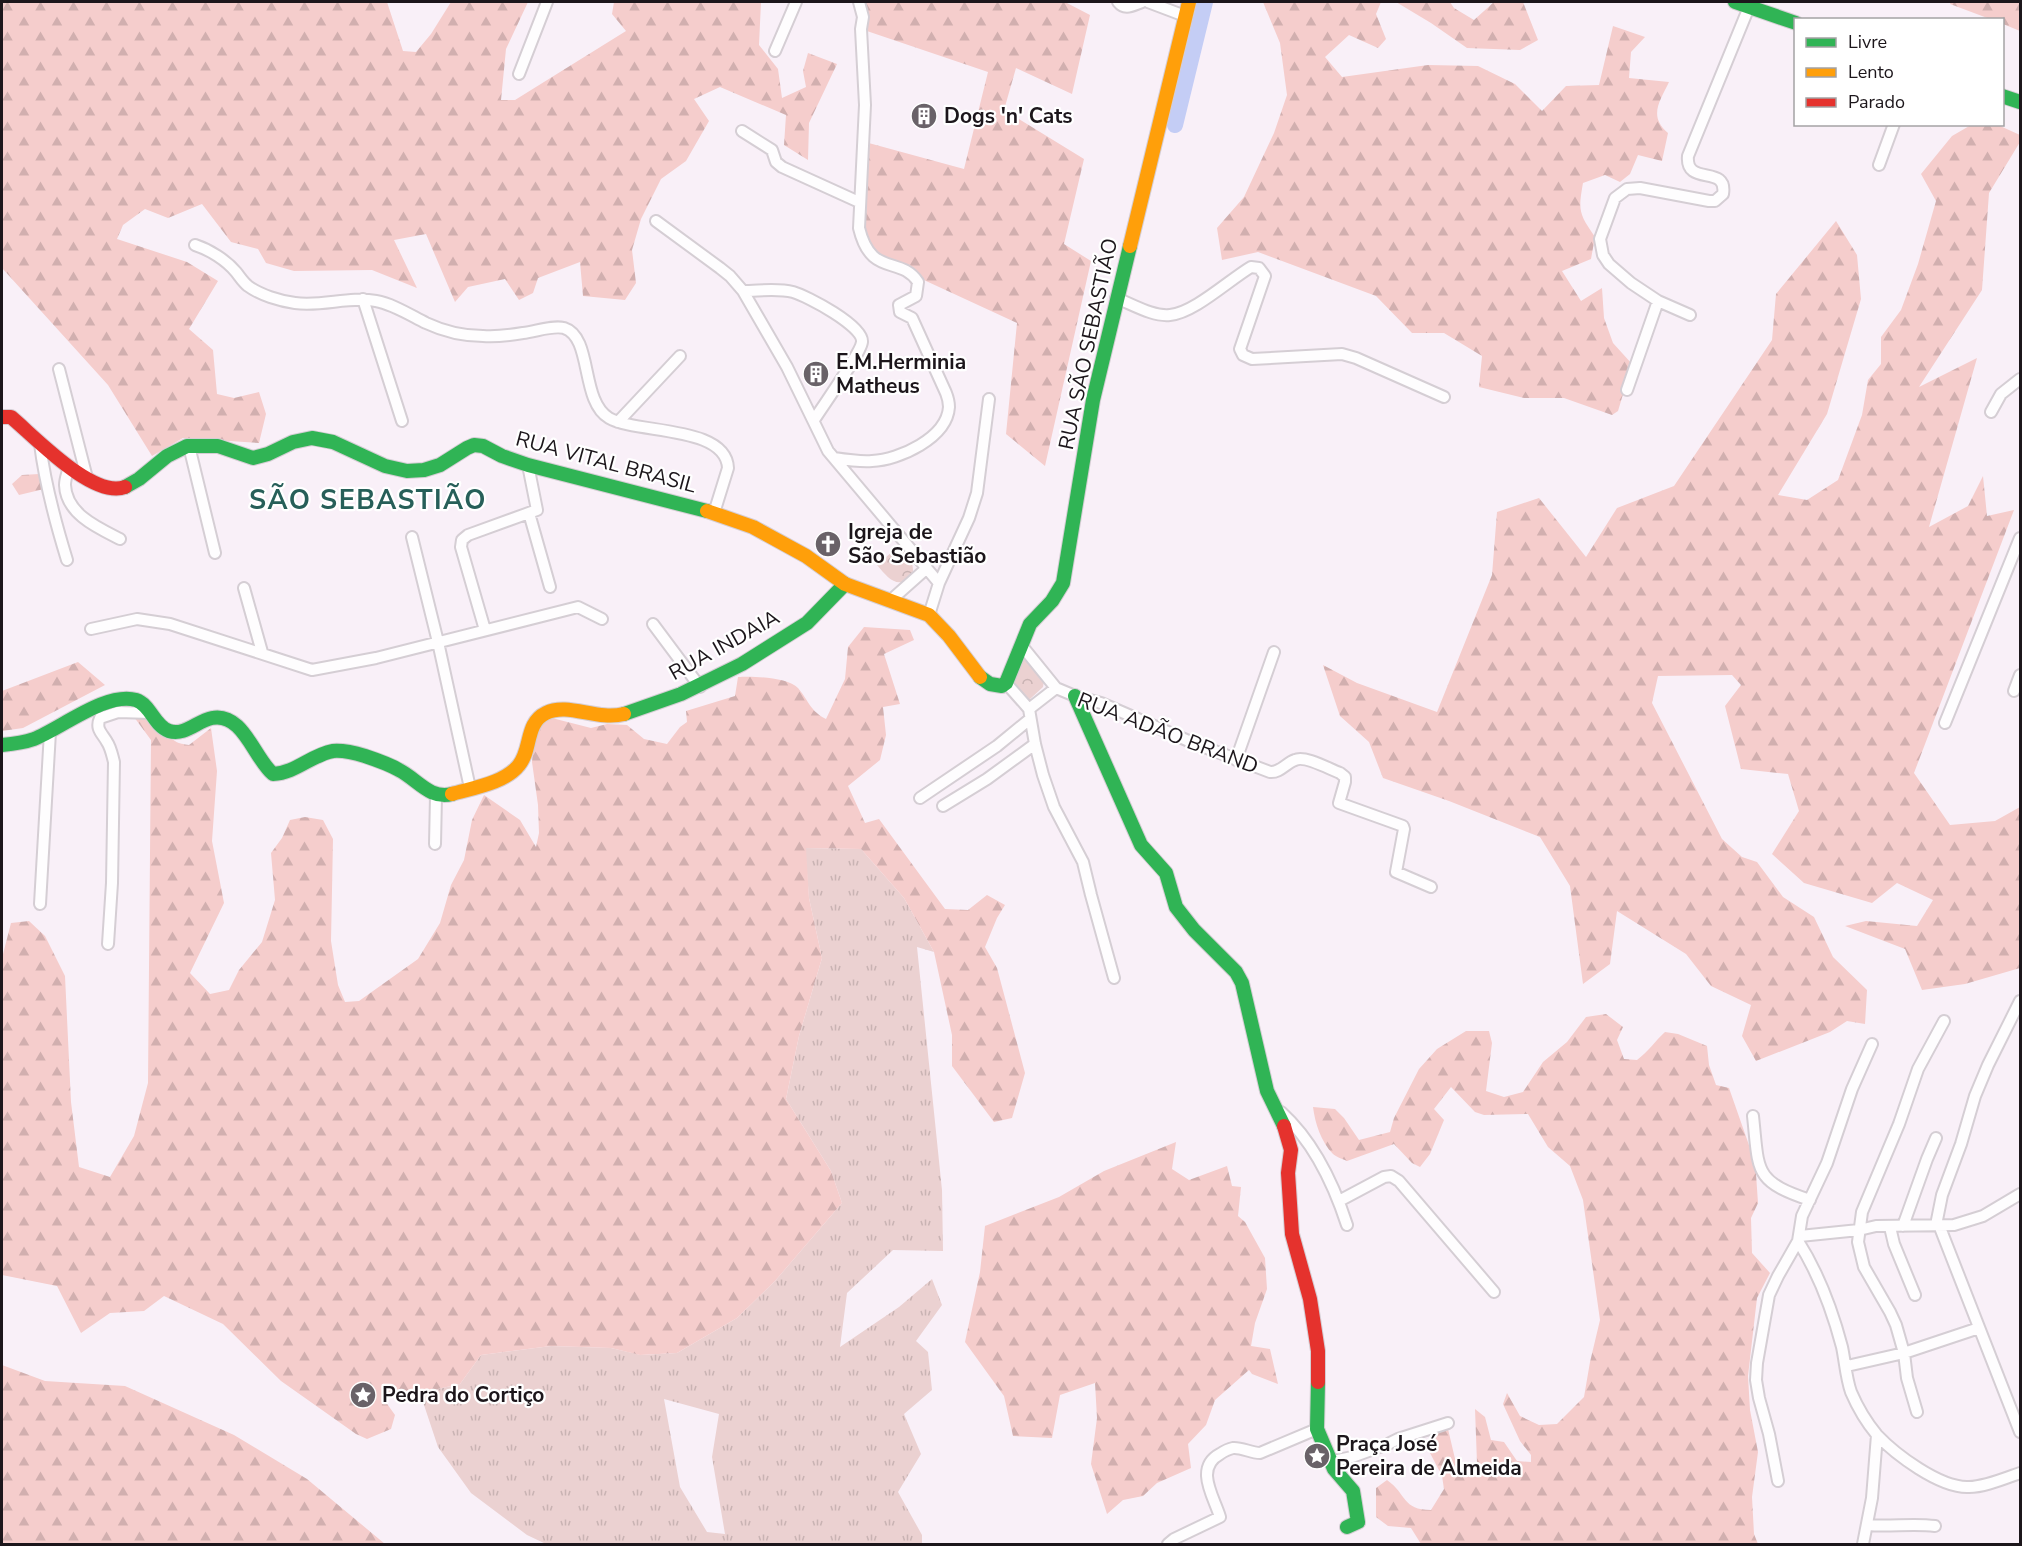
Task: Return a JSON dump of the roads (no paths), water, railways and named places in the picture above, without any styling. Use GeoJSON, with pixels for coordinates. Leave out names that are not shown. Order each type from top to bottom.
{"type":"FeatureCollection","features":[{"type":"Feature","properties":{"kind":"street"},"geometry":{"type":"LineString","coordinates":[[519,74],[547,2]]}},
{"type":"Feature","properties":{"kind":"street"},"geometry":{"type":"LineString","coordinates":[[775,51],[796,2]]}},
{"type":"Feature","properties":{"kind":"street"},"geometry":{"type":"LineString","coordinates":[[834,458],[873,461],[891,458],[918,447],[932,437],[943,424],[949,405],[946,393],[912,318],[900,312],[898,305],[916,296],[918,282],[913,275],[875,259],[862,242],[859,228],[865,142],[865,105],[861,29],[863,17],[859,2]]}},
{"type":"Feature","properties":{"kind":"street"},"geometry":{"type":"LineString","coordinates":[[1118,2],[1127,7],[1142,2]]}},
{"type":"Feature","properties":{"kind":"street"},"geometry":{"type":"LineString","coordinates":[[1148,2],[1185,16]]}},
{"type":"Feature","properties":{"kind":"street","name":"RUA SÃO SEBASTIÃO"},"geometry":{"type":"LineString","coordinates":[[1006,683],[1030,624],[1052,601],[1063,583],[1066,572],[1093,400],[1189,2]]}},
{"type":"Feature","properties":{"kind":"street"},"geometry":{"type":"LineString","coordinates":[[1735,2],[1758,6],[1794,22]]}},
{"type":"Feature","properties":{"kind":"street"},"geometry":{"type":"LineString","coordinates":[[1690,315],[1658,301],[1631,283],[1610,264],[1600,247],[1602,232],[1615,198],[1627,189],[1640,188],[1709,201],[1715,201],[1723,194],[1725,186],[1721,180],[1695,172],[1690,168],[1688,156],[1758,6]]}},
{"type":"Feature","properties":{"kind":"street"},"geometry":{"type":"LineString","coordinates":[[2004,97],[2020,102]]}},
{"type":"Feature","properties":{"kind":"street"},"geometry":{"type":"LineString","coordinates":[[1879,165],[1893,126]]}},
{"type":"Feature","properties":{"kind":"street"},"geometry":{"type":"LineString","coordinates":[[742,131],[772,150],[776,162],[782,167],[860,202]]}},
{"type":"Feature","properties":{"kind":"street"},"geometry":{"type":"LineString","coordinates":[[656,221],[720,268],[743,291],[787,367],[823,441],[834,458],[939,583]]}},
{"type":"Feature","properties":{"kind":"street"},"geometry":{"type":"LineString","coordinates":[[195,245],[205,248],[229,264],[250,287],[282,300],[306,304],[363,299],[379,302],[453,333],[483,336],[522,334],[556,327],[565,328],[579,343],[589,384],[599,408],[610,419],[694,437],[707,442],[724,456],[728,468],[714,513]]}},
{"type":"Feature","properties":{"kind":"street"},"geometry":{"type":"LineString","coordinates":[[1116,298],[1154,313],[1170,315],[1194,307],[1251,267],[1259,268],[1265,276],[1240,349],[1243,356],[1252,359],[1333,354],[1349,356],[1444,397]]}},
{"type":"Feature","properties":{"kind":"street"},"geometry":{"type":"LineString","coordinates":[[743,291],[795,293],[845,320],[861,335],[862,342],[855,356],[814,420]]}},
{"type":"Feature","properties":{"kind":"street"},"geometry":{"type":"LineString","coordinates":[[363,299],[402,421]]}},
{"type":"Feature","properties":{"kind":"street"},"geometry":{"type":"LineString","coordinates":[[1627,390],[1658,301]]}},
{"type":"Feature","properties":{"kind":"street"},"geometry":{"type":"LineString","coordinates":[[618,422],[680,356]]}},
{"type":"Feature","properties":{"kind":"street"},"geometry":{"type":"LineString","coordinates":[[59,369],[87,477]]}},
{"type":"Feature","properties":{"kind":"street"},"geometry":{"type":"LineString","coordinates":[[1991,412],[2001,394],[2020,379]]}},
{"type":"Feature","properties":{"kind":"street"},"geometry":{"type":"LineString","coordinates":[[990,399],[978,493],[939,583],[929,615],[949,636],[981,678],[997,686],[1006,683],[1030,714],[1035,744],[1054,807],[1083,862],[1114,978]]}},
{"type":"Feature","properties":{"kind":"street","name":"RUA VITAL BRASIL"},"geometry":{"type":"LineString","coordinates":[[2,417],[11,417],[40,444],[69,466],[100,485],[119,489],[137,481],[171,452],[189,446],[207,444],[227,448],[253,458],[266,455],[299,440],[321,438],[391,468],[422,471],[449,460],[471,446],[479,445],[528,465],[714,513],[753,527],[806,556],[845,584],[929,615]]}},
{"type":"Feature","properties":{"kind":"street"},"geometry":{"type":"LineString","coordinates":[[40,444],[47,489],[67,560]]}},
{"type":"Feature","properties":{"kind":"street"},"geometry":{"type":"LineString","coordinates":[[189,446],[215,553]]}},
{"type":"Feature","properties":{"kind":"street"},"geometry":{"type":"LineString","coordinates":[[528,465],[533,512],[550,587]]}},
{"type":"Feature","properties":{"kind":"street"},"geometry":{"type":"LineString","coordinates":[[69,466],[65,487],[76,510],[94,526],[120,539]]}},
{"type":"Feature","properties":{"kind":"street"},"geometry":{"type":"LineString","coordinates":[[485,630],[461,547],[462,540],[468,535],[533,512]]}},
{"type":"Feature","properties":{"kind":"street"},"geometry":{"type":"LineString","coordinates":[[412,537],[470,788]]}},
{"type":"Feature","properties":{"kind":"street"},"geometry":{"type":"LineString","coordinates":[[1946,723],[2020,538]]}},
{"type":"Feature","properties":{"kind":"street"},"geometry":{"type":"LineString","coordinates":[[891,600],[927,568]]}},
{"type":"Feature","properties":{"kind":"street","name":"RUA INDAIA"},"geometry":{"type":"LineString","coordinates":[[436,796],[445,796],[503,777],[519,766],[534,721],[547,711],[562,709],[598,717],[614,716],[651,706],[700,687],[806,624],[845,584]]}},
{"type":"Feature","properties":{"kind":"street"},"geometry":{"type":"LineString","coordinates":[[244,588],[262,652]]}},
{"type":"Feature","properties":{"kind":"street"},"geometry":{"type":"LineString","coordinates":[[91,629],[137,619],[170,624],[312,670],[376,658],[578,607],[602,619]]}},
{"type":"Feature","properties":{"kind":"street"},"geometry":{"type":"LineString","coordinates":[[653,624],[700,687]]}},
{"type":"Feature","properties":{"kind":"street"},"geometry":{"type":"LineString","coordinates":[[920,798],[997,746],[1056,688],[1022,646]]}},
{"type":"Feature","properties":{"kind":"street"},"geometry":{"type":"LineString","coordinates":[[1236,760],[1274,652]]}},
{"type":"Feature","properties":{"kind":"street"},"geometry":{"type":"LineString","coordinates":[[2014,691],[2020,675]]}},
{"type":"Feature","properties":{"kind":"street","name":"RUA ADÃO BRAND"},"geometry":{"type":"LineString","coordinates":[[1056,688],[1101,703],[1254,767],[1275,772],[1294,760],[1303,758],[1340,773],[1345,782],[1340,802],[1403,826],[1395,872],[1431,887]]}},
{"type":"Feature","properties":{"kind":"street"},"geometry":{"type":"LineString","coordinates":[[1075,696],[1140,845],[1166,873],[1176,907],[1194,930],[1236,972],[1242,983],[1267,1091],[1286,1129],[1291,1150],[1288,1173],[1292,1234],[1310,1299],[1318,1351],[1317,1429],[1329,1462],[1353,1491],[1358,1522],[1347,1527]]}},
{"type":"Feature","properties":{"kind":"street"},"geometry":{"type":"LineString","coordinates":[[2,745],[18,744],[50,732],[84,713],[125,699],[134,699],[144,703],[157,723],[171,732],[180,732],[207,718],[221,718],[229,720],[238,727],[249,739],[264,765],[273,774],[284,773],[331,752],[346,752],[395,767],[436,796],[435,844]]}},
{"type":"Feature","properties":{"kind":"street"},"geometry":{"type":"LineString","coordinates":[[108,944],[114,762],[111,750],[97,724],[100,718],[117,712],[151,713]]}},
{"type":"Feature","properties":{"kind":"street"},"geometry":{"type":"LineString","coordinates":[[40,904],[50,732]]}},
{"type":"Feature","properties":{"kind":"street"},"geometry":{"type":"LineString","coordinates":[[943,806],[987,779],[1035,744]]}},
{"type":"Feature","properties":{"kind":"street"},"geometry":{"type":"LineString","coordinates":[[2020,1000],[1975,1096],[1961,1144],[1942,1195],[1938,1225],[2020,1432]]}},
{"type":"Feature","properties":{"kind":"street"},"geometry":{"type":"LineString","coordinates":[[1917,1412],[1907,1378],[1904,1353],[1890,1312],[1864,1267],[1859,1252],[1859,1230],[1862,1212],[1903,1113],[1918,1069],[1944,1021]]}},
{"type":"Feature","properties":{"kind":"street"},"geometry":{"type":"LineString","coordinates":[[1778,1481],[1756,1380],[1770,1295],[1799,1238],[1800,1221],[1827,1163],[1852,1089],[1872,1044]]}},
{"type":"Feature","properties":{"kind":"street"},"geometry":{"type":"LineString","coordinates":[[1275,1106],[1310,1148],[1340,1201],[1347,1225]]}},
{"type":"Feature","properties":{"kind":"street"},"geometry":{"type":"LineString","coordinates":[[1753,1116],[1757,1156],[1763,1174],[1771,1184],[1784,1192],[1810,1200]]}},
{"type":"Feature","properties":{"kind":"street"},"geometry":{"type":"LineString","coordinates":[[1904,1226],[1936,1138]]}},
{"type":"Feature","properties":{"kind":"street"},"geometry":{"type":"LineString","coordinates":[[1340,1201],[1383,1177],[1391,1176],[1399,1181],[1494,1292]]}},
{"type":"Feature","properties":{"kind":"street"},"geometry":{"type":"LineString","coordinates":[[1799,1238],[1876,1226],[1954,1225],[1983,1216],[2020,1194]]}},
{"type":"Feature","properties":{"kind":"street"},"geometry":{"type":"LineString","coordinates":[[1890,1227],[1894,1244],[1915,1294]]}},
{"type":"Feature","properties":{"kind":"street"},"geometry":{"type":"LineString","coordinates":[[1799,1238],[1820,1280],[1834,1320],[1847,1366],[1851,1391],[1877,1435],[1914,1465],[1960,1487],[1974,1487],[2020,1473]]}},
{"type":"Feature","properties":{"kind":"street"},"geometry":{"type":"LineString","coordinates":[[1847,1366],[1904,1353],[1979,1328]]}},
{"type":"Feature","properties":{"kind":"street"},"geometry":{"type":"LineString","coordinates":[[1329,1462],[1352,1457],[1398,1438],[1448,1423]]}},
{"type":"Feature","properties":{"kind":"street"},"geometry":{"type":"LineString","coordinates":[[1168,1545],[1174,1539],[1220,1516],[1207,1478],[1207,1468],[1214,1457],[1233,1448],[1260,1453],[1317,1429]]}},
{"type":"Feature","properties":{"kind":"street"},"geometry":{"type":"LineString","coordinates":[[1863,1545],[1872,1498],[1877,1435]]}},
{"type":"Feature","properties":{"kind":"street"},"geometry":{"type":"LineString","coordinates":[[1868,1525],[1935,1526]]}},
{"type":"Feature","properties":{"kind":"waterway"},"geometry":{"type":"LineString","coordinates":[[1175,125],[1205,2]]}},
{"type":"Feature","properties":{"kind":"place","name":"Dogs 'n' Cats"},"geometry":{"type":"Point","coordinates":[924,116]}},
{"type":"Feature","properties":{"kind":"place","name":"E.M.Herminia Matheus"},"geometry":{"type":"Point","coordinates":[816,374]}},
{"type":"Feature","properties":{"kind":"place","name":"Igreja de São Sebastião"},"geometry":{"type":"Point","coordinates":[828,544]}},
{"type":"Feature","properties":{"kind":"place","name":"Pedra do Cortiço"},"geometry":{"type":"Point","coordinates":[363,1395]}},
{"type":"Feature","properties":{"kind":"place","name":"Praça José Pereira de Almeida"},"geometry":{"type":"Point","coordinates":[1317,1456]}},
{"type":"Feature","properties":{"kind":"district","name":"SÃO SEBASTIÃO"},"geometry":{"type":"Point","coordinates":[368,500]}}]}
